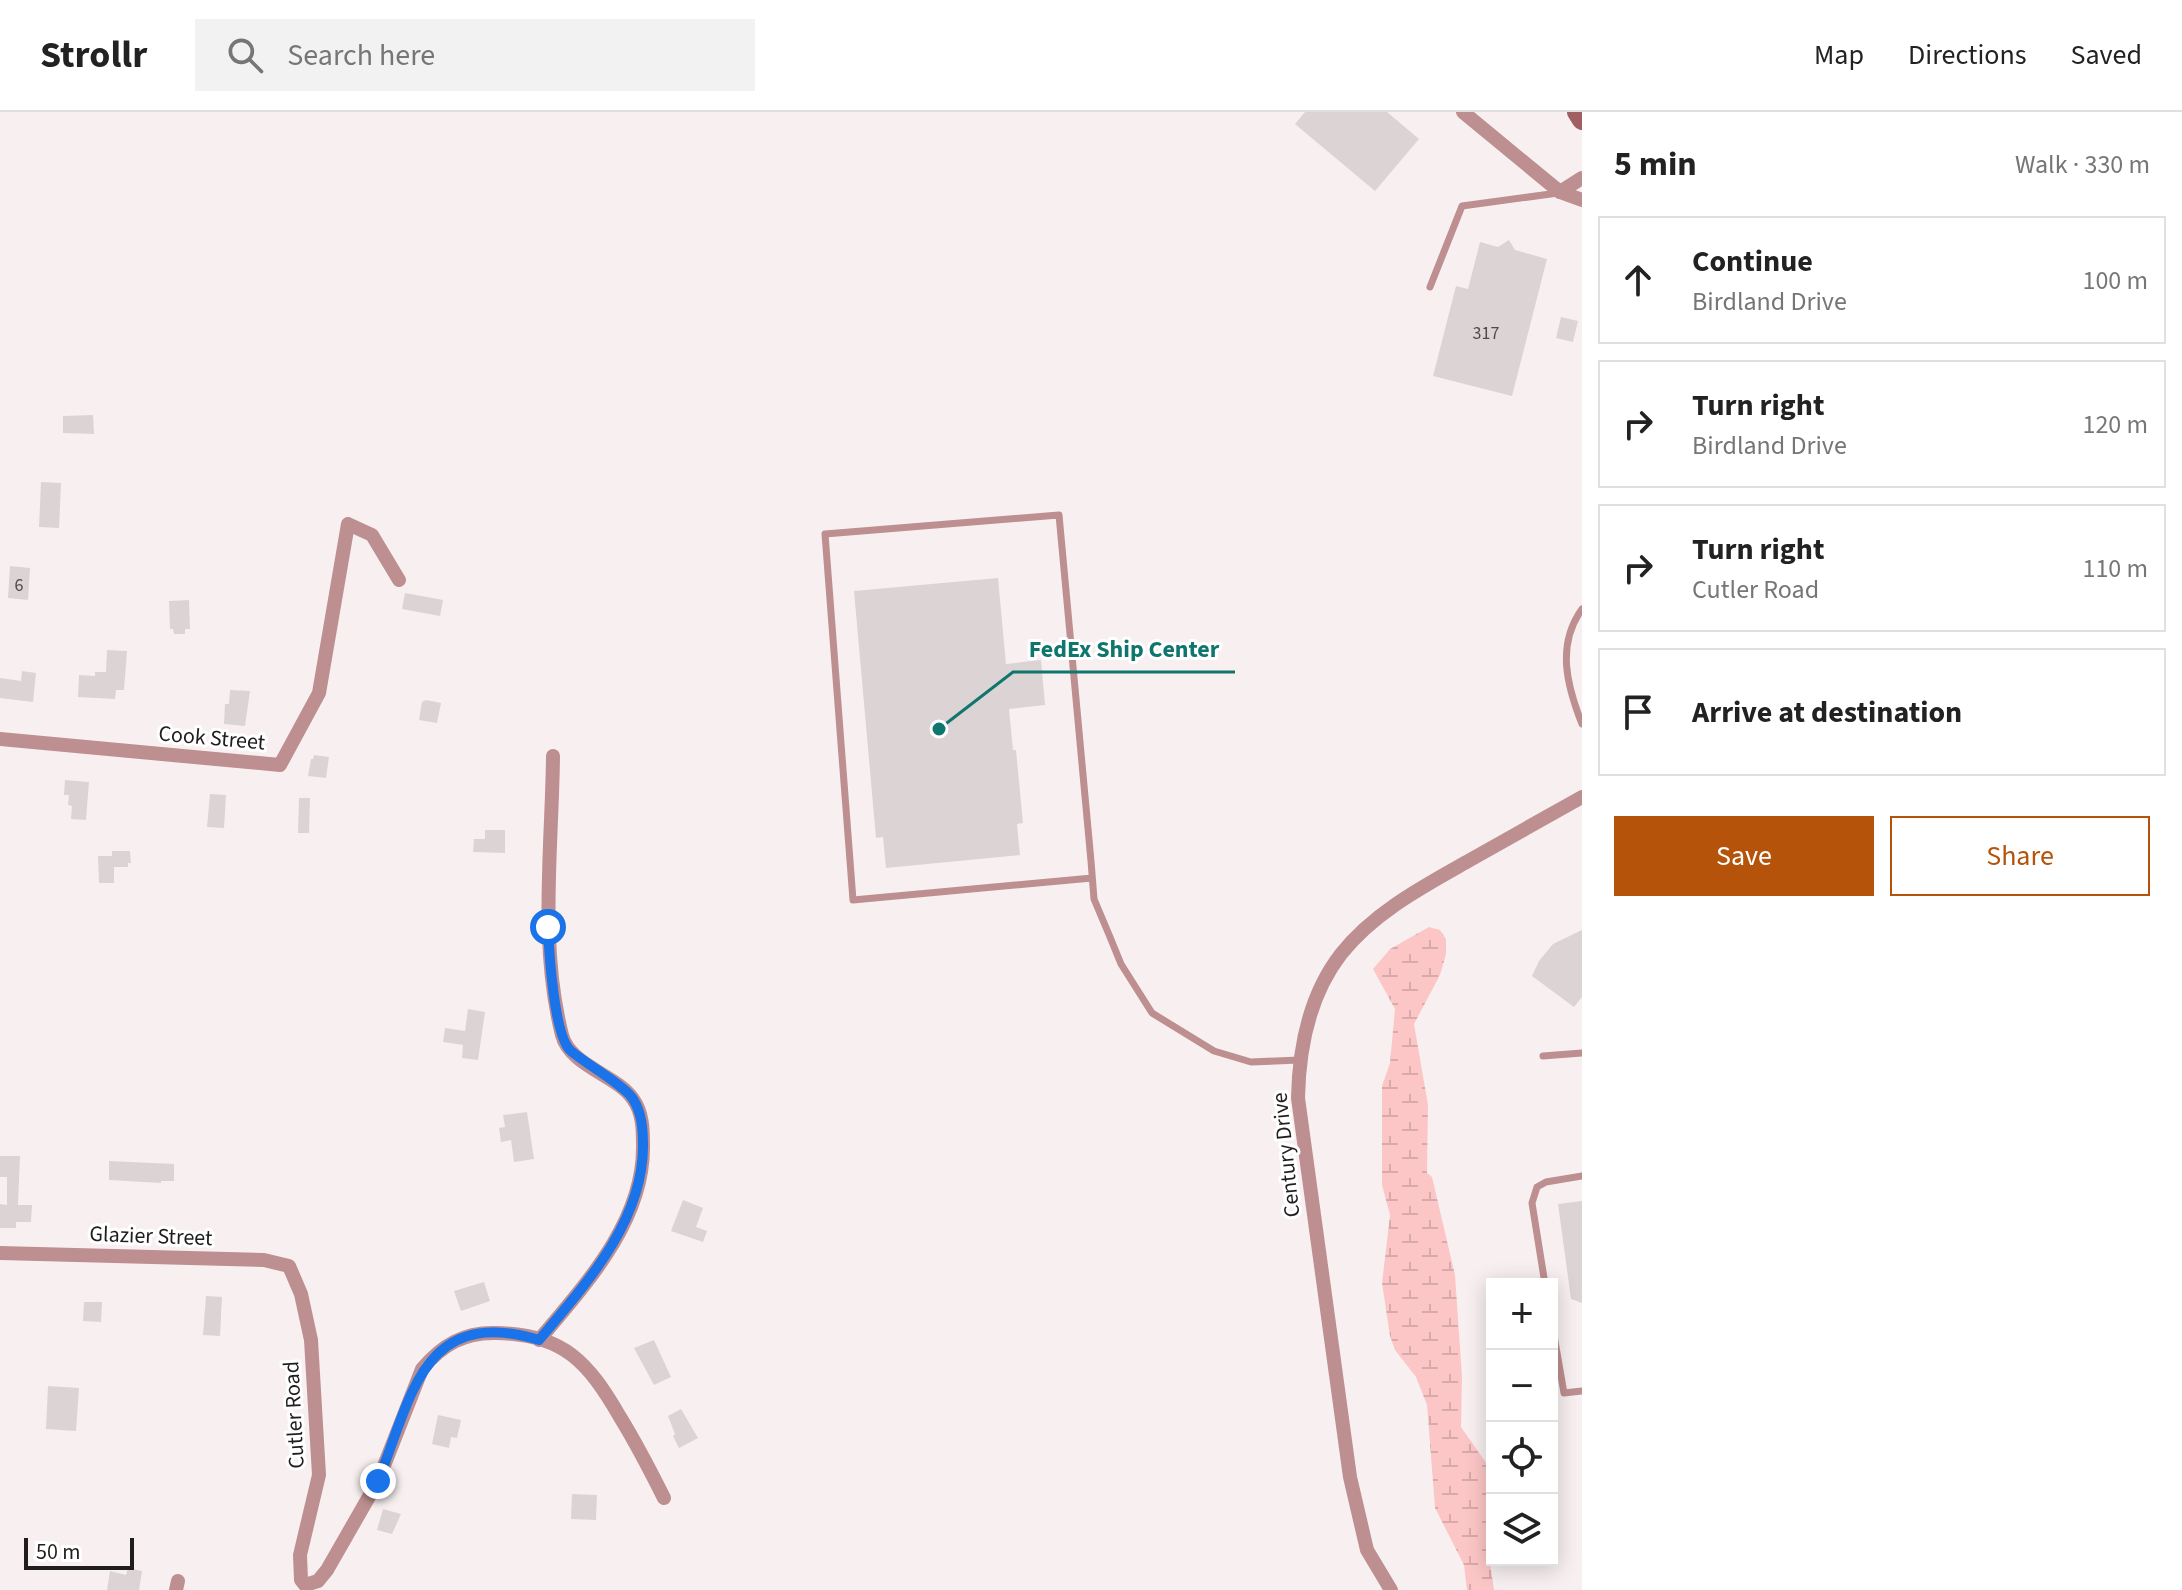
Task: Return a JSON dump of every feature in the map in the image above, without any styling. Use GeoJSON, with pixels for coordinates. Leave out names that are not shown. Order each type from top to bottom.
{"type":"FeatureCollection","features":[{"type":"Feature","properties":{"kind":"main road"},"geometry":{"type":"LineString","coordinates":[[1577,112],[1582,120]]}},
{"type":"Feature","properties":{"kind":"street"},"geometry":{"type":"LineString","coordinates":[[1463,112],[1560,192],[1582,200]]}},
{"type":"Feature","properties":{"kind":"street"},"geometry":{"type":"LineString","coordinates":[[1560,192],[1582,178]]}},
{"type":"Feature","properties":{"kind":"street","name":"Cook Street"},"geometry":{"type":"LineString","coordinates":[[0,739],[280,765],[319,693],[348,524],[372,535],[399,580]]}},
{"type":"Feature","properties":{"kind":"street"},"geometry":{"type":"LineString","coordinates":[[539,1340],[594,1272],[616,1238],[633,1202],[643,1159],[643,1127],[632,1096],[569,1050],[560,1025],[549,953],[553,756]]}},
{"type":"Feature","properties":{"kind":"street","name":"Century Drive"},"geometry":{"type":"LineString","coordinates":[[1391,1590],[1367,1550],[1350,1477],[1298,1098],[1299,1060],[1308,1024],[1325,980],[1342,953],[1375,920],[1418,889],[1582,797]]}},
{"type":"Feature","properties":{"kind":"street","name":"Glazier Street"},"geometry":{"type":"LineString","coordinates":[[0,1253],[264,1260],[289,1266],[293,1276]]}},
{"type":"Feature","properties":{"kind":"street","name":"Cutler Road"},"geometry":{"type":"LineString","coordinates":[[293,1276],[301,1294],[311,1340],[319,1475],[300,1555],[301,1580],[305,1585],[318,1581],[327,1570],[378,1481],[415,1385],[432,1357],[455,1340],[474,1333],[514,1333],[539,1340],[566,1350],[590,1370],[638,1447],[664,1498]]}},
{"type":"Feature","properties":{"kind":"lane"},"geometry":{"type":"LineString","coordinates":[[1430,287],[1462,206],[1560,192]]}},
{"type":"Feature","properties":{"kind":"lane"},"geometry":{"type":"LineString","coordinates":[[1092,878],[853,900],[825,534],[1059,515],[1094,899],[1121,964],[1152,1013],[1214,1051],[1251,1062],[1299,1060]]}},
{"type":"Feature","properties":{"kind":"lane"},"geometry":{"type":"LineString","coordinates":[[1582,609],[1574,620],[1568,638],[1566,661],[1568,684],[1582,724]]}},
{"type":"Feature","properties":{"kind":"lane"},"geometry":{"type":"LineString","coordinates":[[1543,1056],[1582,1053]]}},
{"type":"Feature","properties":{"kind":"lane"},"geometry":{"type":"LineString","coordinates":[[1544,1278],[1532,1203],[1537,1187],[1546,1182],[1582,1176]]}},
{"type":"Feature","properties":{"kind":"lane"},"geometry":{"type":"LineString","coordinates":[[1557,1350],[1564,1393],[1582,1391]]}},
{"type":"Feature","properties":{"kind":"green space"},"geometry":{"type":"Polygon","coordinates":[[[1429,927],[1440,930],[1446,939],[1446,954],[1440,975],[1414,1024],[1428,1105],[1427,1173],[1432,1177],[1455,1275],[1462,1377],[1461,1427],[1486,1462],[1486,1566],[1491,1566],[1494,1590],[1467,1590],[1464,1565],[1435,1508],[1427,1405],[1416,1377],[1395,1350],[1390,1336],[1382,1283],[1390,1215],[1382,1185],[1382,1086],[1390,1063],[1395,1009],[1373,969],[1390,949],[1429,927]]]}},
{"type":"Feature","properties":{"kind":"building"},"geometry":{"type":"Polygon","coordinates":[[[1305,112],[1387,112],[1419,139],[1375,191],[1295,124],[1305,112]]]}},
{"type":"Feature","properties":{"kind":"building"},"geometry":{"type":"Polygon","coordinates":[[[1509,240],[1515,250],[1547,259],[1512,396],[1433,376],[1456,286],[1468,289],[1480,242],[1498,247],[1509,240]]]}},
{"type":"Feature","properties":{"kind":"building"},"geometry":{"type":"Polygon","coordinates":[[[1561,317],[1578,321],[1573,342],[1556,338],[1561,317]]]}},
{"type":"Feature","properties":{"kind":"building"},"geometry":{"type":"Polygon","coordinates":[[[93,415],[94,434],[63,433],[63,416],[93,415]]]}},
{"type":"Feature","properties":{"kind":"building"},"geometry":{"type":"Polygon","coordinates":[[[41,482],[61,483],[59,528],[39,527],[41,482]]]}},
{"type":"Feature","properties":{"kind":"building"},"geometry":{"type":"Polygon","coordinates":[[[10,566],[30,568],[28,600],[8,598],[10,566]]]}},
{"type":"Feature","properties":{"kind":"building"},"geometry":{"type":"Polygon","coordinates":[[[998,578],[1006,664],[1041,660],[1045,705],[1009,709],[1023,823],[1017,824],[1020,855],[886,868],[883,837],[876,838],[854,591],[998,578]]]}},
{"type":"Feature","properties":{"kind":"building"},"geometry":{"type":"Polygon","coordinates":[[[405,593],[443,600],[440,616],[402,609],[405,593]]]}},
{"type":"Feature","properties":{"kind":"building"},"geometry":{"type":"Polygon","coordinates":[[[189,600],[190,629],[185,629],[185,634],[174,634],[170,629],[169,601],[189,600]]]}},
{"type":"Feature","properties":{"kind":"building"},"geometry":{"type":"Polygon","coordinates":[[[107,650],[127,651],[124,690],[116,690],[115,699],[78,697],[79,675],[95,676],[95,672],[106,672],[107,650]]]}},
{"type":"Feature","properties":{"kind":"building"},"geometry":{"type":"Polygon","coordinates":[[[22,671],[36,673],[33,702],[0,698],[0,678],[21,681],[22,671]]]}},
{"type":"Feature","properties":{"kind":"building"},"geometry":{"type":"Polygon","coordinates":[[[230,690],[250,691],[245,726],[224,724],[225,704],[229,704],[230,690]]]}},
{"type":"Feature","properties":{"kind":"building"},"geometry":{"type":"Polygon","coordinates":[[[422,702],[441,703],[437,723],[419,720],[422,702]]]}},
{"type":"Feature","properties":{"kind":"building"},"geometry":{"type":"Polygon","coordinates":[[[314,755],[329,757],[326,778],[308,776],[314,755]]]}},
{"type":"Feature","properties":{"kind":"building"},"geometry":{"type":"Polygon","coordinates":[[[65,780],[89,782],[86,820],[71,819],[69,795],[64,795],[65,780]]]}},
{"type":"Feature","properties":{"kind":"building"},"geometry":{"type":"Polygon","coordinates":[[[210,794],[226,795],[224,828],[207,827],[210,794]]]}},
{"type":"Feature","properties":{"kind":"building"},"geometry":{"type":"Polygon","coordinates":[[[299,798],[310,798],[309,833],[298,833],[299,798]]]}},
{"type":"Feature","properties":{"kind":"building"},"geometry":{"type":"Polygon","coordinates":[[[485,830],[505,830],[505,853],[473,852],[474,839],[485,839],[485,830]]]}},
{"type":"Feature","properties":{"kind":"building"},"geometry":{"type":"Polygon","coordinates":[[[112,851],[130,851],[131,863],[128,867],[114,867],[114,883],[99,883],[98,856],[112,856],[112,851]]]}},
{"type":"Feature","properties":{"kind":"building"},"geometry":{"type":"Polygon","coordinates":[[[1582,930],[1582,997],[1574,1007],[1532,976],[1553,944],[1582,930]]]}},
{"type":"Feature","properties":{"kind":"building"},"geometry":{"type":"Polygon","coordinates":[[[468,1009],[485,1012],[478,1060],[462,1058],[463,1045],[443,1042],[445,1028],[465,1031],[468,1009]]]}},
{"type":"Feature","properties":{"kind":"building"},"geometry":{"type":"Polygon","coordinates":[[[527,1112],[534,1159],[514,1162],[511,1140],[501,1142],[499,1128],[505,1127],[503,1115],[527,1112]]]}},
{"type":"Feature","properties":{"kind":"building"},"geometry":{"type":"Polygon","coordinates":[[[0,1156],[20,1156],[18,1205],[32,1205],[31,1222],[16,1222],[16,1228],[0,1228],[0,1204],[7,1205],[7,1177],[0,1177],[0,1156]]]}},
{"type":"Feature","properties":{"kind":"building"},"geometry":{"type":"Polygon","coordinates":[[[109,1161],[174,1164],[174,1181],[109,1180],[109,1161]]]}},
{"type":"Feature","properties":{"kind":"building"},"geometry":{"type":"Polygon","coordinates":[[[683,1200],[703,1208],[696,1227],[707,1231],[703,1242],[671,1231],[683,1200]]]}},
{"type":"Feature","properties":{"kind":"building"},"geometry":{"type":"Polygon","coordinates":[[[1582,1201],[1582,1303],[1571,1299],[1558,1204],[1582,1201]]]}},
{"type":"Feature","properties":{"kind":"building"},"geometry":{"type":"Polygon","coordinates":[[[484,1282],[490,1301],[461,1311],[454,1291],[484,1282]]]}},
{"type":"Feature","properties":{"kind":"building"},"geometry":{"type":"Polygon","coordinates":[[[206,1296],[222,1297],[220,1336],[203,1335],[206,1296]]]}},
{"type":"Feature","properties":{"kind":"building"},"geometry":{"type":"Polygon","coordinates":[[[84,1302],[102,1302],[101,1322],[83,1321],[84,1302]]]}},
{"type":"Feature","properties":{"kind":"building"},"geometry":{"type":"Polygon","coordinates":[[[654,1340],[671,1377],[654,1385],[634,1348],[654,1340]]]}},
{"type":"Feature","properties":{"kind":"building"},"geometry":{"type":"Polygon","coordinates":[[[48,1386],[79,1388],[76,1431],[46,1429],[48,1386]]]}},
{"type":"Feature","properties":{"kind":"building"},"geometry":{"type":"Polygon","coordinates":[[[681,1409],[698,1438],[679,1448],[668,1416],[681,1409]]]}},
{"type":"Feature","properties":{"kind":"building"},"geometry":{"type":"Polygon","coordinates":[[[438,1415],[461,1420],[457,1438],[451,1437],[449,1448],[432,1444],[438,1415]]]}},
{"type":"Feature","properties":{"kind":"building"},"geometry":{"type":"Polygon","coordinates":[[[572,1494],[597,1495],[596,1520],[571,1519],[572,1494]]]}},
{"type":"Feature","properties":{"kind":"building"},"geometry":{"type":"Polygon","coordinates":[[[383,1509],[401,1514],[392,1534],[377,1530],[383,1509]]]}},
{"type":"Feature","properties":{"kind":"building"},"geometry":{"type":"Polygon","coordinates":[[[128,1568],[142,1571],[139,1590],[107,1590],[110,1571],[126,1575],[128,1568]]]}},
{"type":"Feature","properties":{"kind":"place","name":"FedEx Ship Center"},"geometry":{"type":"Point","coordinates":[939,729]}},
{"type":"Feature","properties":{"kind":"route"},"geometry":{"type":"LineString","coordinates":[[378,1481],[415,1385],[432,1357],[455,1340],[474,1333],[514,1333],[539,1340],[594,1272],[616,1238],[633,1202],[643,1159],[640,1112],[632,1096],[566,1046],[555,998],[548,927]]}}]}
